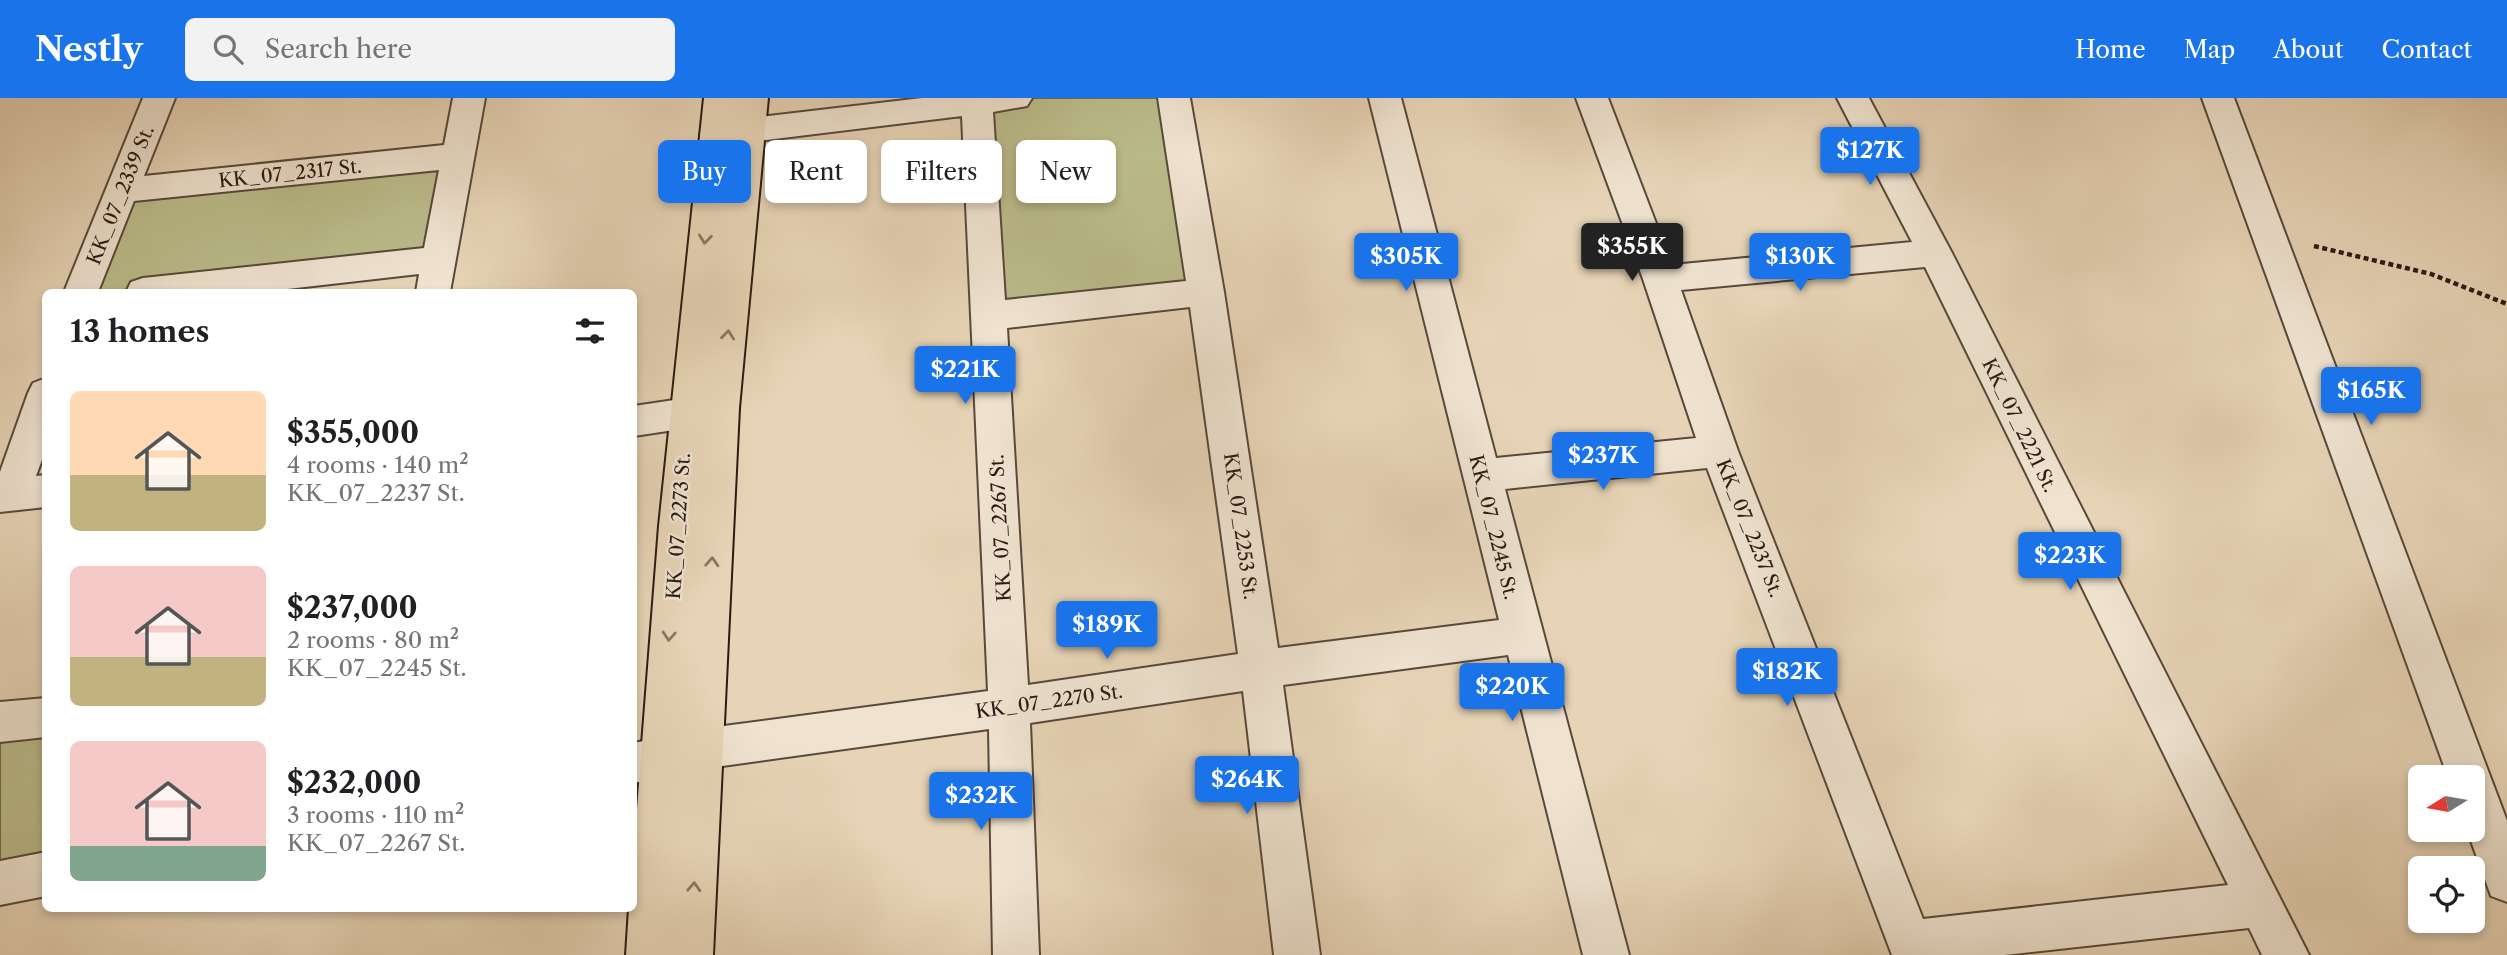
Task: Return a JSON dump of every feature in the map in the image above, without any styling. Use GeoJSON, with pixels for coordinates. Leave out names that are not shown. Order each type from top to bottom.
{"type":"FeatureCollection","features":[{"type":"Feature","properties":{"kind":"main road","name":"KK_07_2273 St."},"geometry":{"type":"LineString","coordinates":[[649,955],[647,761],[704,411],[735,115]]}},
{"type":"Feature","properties":{"kind":"main road","name":"KK_07_2273 St."},"geometry":{"type":"LineString","coordinates":[[690,955],[701,749],[704,411]]}},
{"type":"Feature","properties":{"kind":"street","name":"KK_07_2339 St."},"geometry":{"type":"LineString","coordinates":[[81,289],[124,190],[159,98]]}},
{"type":"Feature","properties":{"kind":"street"},"geometry":{"type":"LineString","coordinates":[[434,289],[456,156],[469,98]]}},
{"type":"Feature","properties":{"kind":"street"},"geometry":{"type":"LineString","coordinates":[[735,115],[1016,98]]}},
{"type":"Feature","properties":{"kind":"street","name":"KK_07_2253 St."},"geometry":{"type":"LineString","coordinates":[[1174,98],[1207,292],[1262,668],[1297,955]]}},
{"type":"Feature","properties":{"kind":"street","name":"KK_07_2245 St."},"geometry":{"type":"LineString","coordinates":[[1385,98],[1605,955]]}},
{"type":"Feature","properties":{"kind":"street","name":"KK_07_2237 St."},"geometry":{"type":"LineString","coordinates":[[1592,98],[1660,279],[1719,451],[1913,949]]}},
{"type":"Feature","properties":{"kind":"street","name":"KK_07_2221 St."},"geometry":{"type":"LineString","coordinates":[[1853,98],[1935,253],[2286,955]]}},
{"type":"Feature","properties":{"kind":"street"},"geometry":{"type":"LineString","coordinates":[[2218,98],[2465,765]]}},
{"type":"Feature","properties":{"kind":"street","name":"KK_07_2267 St."},"geometry":{"type":"LineString","coordinates":[[977,102],[1009,707],[1016,955]]}},
{"type":"Feature","properties":{"kind":"street","name":"KK_07_2317 St."},"geometry":{"type":"LineString","coordinates":[[124,190],[456,156]]}},
{"type":"Feature","properties":{"kind":"street"},"geometry":{"type":"LineString","coordinates":[[1660,279],[1935,253]]}},
{"type":"Feature","properties":{"kind":"street"},"geometry":{"type":"LineString","coordinates":[[169,289],[439,258]]}},
{"type":"Feature","properties":{"kind":"street"},"geometry":{"type":"LineString","coordinates":[[989,316],[1207,292]]}},
{"type":"Feature","properties":{"kind":"street"},"geometry":{"type":"LineString","coordinates":[[19,494],[42,408]]}},
{"type":"Feature","properties":{"kind":"street"},"geometry":{"type":"LineString","coordinates":[[637,421],[704,411]]}},
{"type":"Feature","properties":{"kind":"street"},"geometry":{"type":"LineString","coordinates":[[1481,475],[1719,451]]}},
{"type":"Feature","properties":{"kind":"street","name":"KK_07_2270 St."},"geometry":{"type":"LineString","coordinates":[[647,761],[701,749],[1009,707],[1262,668],[1521,635]]}},
{"type":"Feature","properties":{"kind":"street"},"geometry":{"type":"LineString","coordinates":[[0,722],[42,717]]}},
{"type":"Feature","properties":{"kind":"street"},"geometry":{"type":"LineString","coordinates":[[2485,820],[2507,880]]}},
{"type":"Feature","properties":{"kind":"street"},"geometry":{"type":"LineString","coordinates":[[0,883],[42,875]]}},
{"type":"Feature","properties":{"kind":"street"},"geometry":{"type":"LineString","coordinates":[[1913,949],[2259,904]]}},
{"type":"Feature","properties":{"kind":"path"},"geometry":{"type":"LineString","coordinates":[[2268,234],[2431,274],[2507,304]]}},
{"type":"Feature","properties":{"kind":"green space"},"geometry":{"type":"Polygon","coordinates":[[[1016,98],[1174,98],[1207,292],[989,316],[983,203],[1002,203],[1002,140],[979,140],[977,102],[1016,98]]]}},
{"type":"Feature","properties":{"kind":"green space"},"geometry":{"type":"Polygon","coordinates":[[[456,156],[439,259],[170,289],[82,289],[124,190],[456,156]]]}},
{"type":"Feature","properties":{"kind":"green space"},"geometry":{"type":"Polygon","coordinates":[[[42,717],[42,875],[0,883],[0,722],[42,717]]]}}]}
